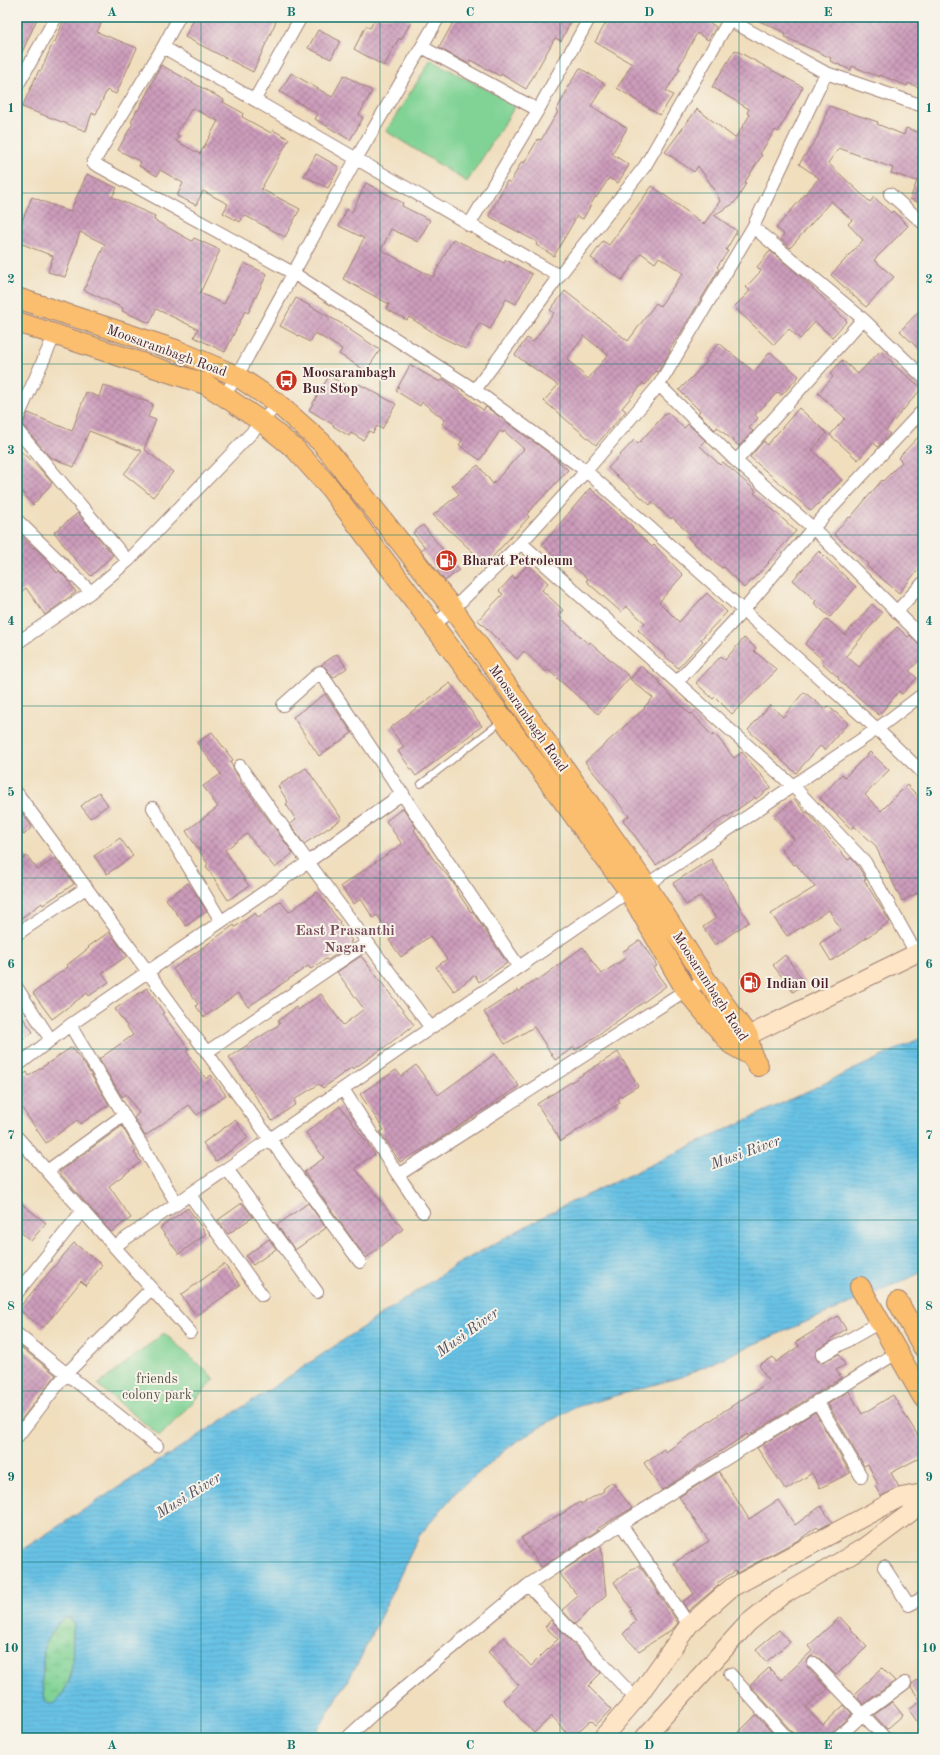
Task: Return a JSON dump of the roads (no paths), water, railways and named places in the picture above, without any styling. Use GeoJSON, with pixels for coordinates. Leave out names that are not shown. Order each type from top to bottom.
{"type":"FeatureCollection","features":[{"type":"Feature","properties":{"kind":"main road","name":"Moosarambagh Road"},"geometry":{"type":"LineString","coordinates":[[17,298],[176,350],[237,376],[277,403],[305,426],[337,460],[454,610],[637,888],[686,990],[739,1040]]}},
{"type":"Feature","properties":{"kind":"main road","name":"Moosarambagh Road"},"geometry":{"type":"LineString","coordinates":[[17,322],[205,384],[262,422],[295,449],[330,488],[504,719],[637,888],[706,980],[739,1040],[755,1061]]}},
{"type":"Feature","properties":{"kind":"main road"},"geometry":{"type":"LineString","coordinates":[[860,1287],[923,1397]]}},
{"type":"Feature","properties":{"kind":"main road"},"geometry":{"type":"LineString","coordinates":[[898,1302],[918,1324],[923,1347]]}},
{"type":"Feature","properties":{"kind":"street"},"geometry":{"type":"LineString","coordinates":[[17,86],[56,17]]}},
{"type":"Feature","properties":{"kind":"street"},"geometry":{"type":"LineString","coordinates":[[178,17],[163,46],[93,162],[293,273],[474,390],[586,471],[877,729],[923,773]]}},
{"type":"Feature","properties":{"kind":"street"},"geometry":{"type":"LineString","coordinates":[[255,99],[301,17]]}},
{"type":"Feature","properties":{"kind":"street"},"geometry":{"type":"LineString","coordinates":[[224,396],[237,376],[356,159],[439,17]]}},
{"type":"Feature","properties":{"kind":"street"},"geometry":{"type":"LineString","coordinates":[[469,224],[538,110],[590,17]]}},
{"type":"Feature","properties":{"kind":"street"},"geometry":{"type":"LineString","coordinates":[[474,390],[559,276],[645,166],[728,18],[826,73],[923,106]]}},
{"type":"Feature","properties":{"kind":"street"},"geometry":{"type":"LineString","coordinates":[[163,46],[559,276]]}},
{"type":"Feature","properties":{"kind":"street"},"geometry":{"type":"LineString","coordinates":[[422,46],[538,110]]}},
{"type":"Feature","properties":{"kind":"street"},"geometry":{"type":"LineString","coordinates":[[434,625],[454,610],[521,543],[586,471],[659,384],[754,227],[826,73]]}},
{"type":"Feature","properties":{"kind":"street"},"geometry":{"type":"LineString","coordinates":[[890,194],[923,223]]}},
{"type":"Feature","properties":{"kind":"street"},"geometry":{"type":"LineString","coordinates":[[754,227],[863,319],[923,377]]}},
{"type":"Feature","properties":{"kind":"street"},"geometry":{"type":"LineString","coordinates":[[736,461],[863,319]]}},
{"type":"Feature","properties":{"kind":"street"},"geometry":{"type":"LineString","coordinates":[[17,419],[55,334]]}},
{"type":"Feature","properties":{"kind":"street"},"geometry":{"type":"LineString","coordinates":[[659,384],[736,461],[813,528],[898,611],[923,638]]}},
{"type":"Feature","properties":{"kind":"street"},"geometry":{"type":"LineString","coordinates":[[17,643],[91,592],[128,561],[262,422],[277,403]]}},
{"type":"Feature","properties":{"kind":"street"},"geometry":{"type":"LineString","coordinates":[[677,682],[743,611],[813,528],[923,410]]}},
{"type":"Feature","properties":{"kind":"street"},"geometry":{"type":"LineString","coordinates":[[17,430],[128,561]]}},
{"type":"Feature","properties":{"kind":"street"},"geometry":{"type":"LineString","coordinates":[[17,520],[91,592]]}},
{"type":"Feature","properties":{"kind":"street"},"geometry":{"type":"LineString","coordinates":[[521,543],[792,786],[865,862],[920,952],[739,1040]]}},
{"type":"Feature","properties":{"kind":"street"},"geometry":{"type":"LineString","coordinates":[[898,611],[923,583]]}},
{"type":"Feature","properties":{"kind":"street"},"geometry":{"type":"LineString","coordinates":[[283,705],[320,672],[519,967]]}},
{"type":"Feature","properties":{"kind":"street"},"geometry":{"type":"LineString","coordinates":[[115,1246],[519,967],[877,729],[923,694]]}},
{"type":"Feature","properties":{"kind":"street"},"geometry":{"type":"LineString","coordinates":[[240,766],[308,862],[431,1028]]}},
{"type":"Feature","properties":{"kind":"street"},"geometry":{"type":"LineString","coordinates":[[17,793],[360,1262]]}},
{"type":"Feature","properties":{"kind":"street"},"geometry":{"type":"LineString","coordinates":[[17,1066],[70,1025],[308,862],[403,793]]}},
{"type":"Feature","properties":{"kind":"street"},"geometry":{"type":"LineString","coordinates":[[153,808],[222,921]]}},
{"type":"Feature","properties":{"kind":"street"},"geometry":{"type":"LineString","coordinates":[[17,934],[86,888]]}},
{"type":"Feature","properties":{"kind":"street"},"geometry":{"type":"LineString","coordinates":[[206,1052],[367,942]]}},
{"type":"Feature","properties":{"kind":"street"},"geometry":{"type":"LineString","coordinates":[[398,1175],[686,990],[706,980]]}},
{"type":"Feature","properties":{"kind":"street"},"geometry":{"type":"LineString","coordinates":[[17,988],[51,1040]]}},
{"type":"Feature","properties":{"kind":"street"},"geometry":{"type":"LineString","coordinates":[[70,1025],[177,1204]]}},
{"type":"Feature","properties":{"kind":"street"},"geometry":{"type":"LineString","coordinates":[[343,1089],[423,1212]]}},
{"type":"Feature","properties":{"kind":"street"},"geometry":{"type":"LineString","coordinates":[[47,1171],[124,1115]]}},
{"type":"Feature","properties":{"kind":"street"},"geometry":{"type":"LineString","coordinates":[[17,1136],[190,1332]]}},
{"type":"Feature","properties":{"kind":"street"},"geometry":{"type":"LineString","coordinates":[[227,1169],[317,1292]]}},
{"type":"Feature","properties":{"kind":"street"},"geometry":{"type":"LineString","coordinates":[[190,1195],[262,1295]]}},
{"type":"Feature","properties":{"kind":"street"},"geometry":{"type":"LineString","coordinates":[[17,1293],[83,1210]]}},
{"type":"Feature","properties":{"kind":"street"},"geometry":{"type":"LineString","coordinates":[[17,1437],[66,1374],[152,1289]]}},
{"type":"Feature","properties":{"kind":"street"},"geometry":{"type":"LineString","coordinates":[[822,1355],[880,1322]]}},
{"type":"Feature","properties":{"kind":"street"},"geometry":{"type":"LineString","coordinates":[[17,1334],[157,1446]]}},
{"type":"Feature","properties":{"kind":"street"},"geometry":{"type":"LineString","coordinates":[[347,1738],[528,1585],[621,1524],[898,1352]]}},
{"type":"Feature","properties":{"kind":"street"},"geometry":{"type":"LineString","coordinates":[[817,1401],[861,1476]]}},
{"type":"Feature","properties":{"kind":"street"},"geometry":{"type":"LineString","coordinates":[[602,1738],[636,1699],[688,1625],[731,1588],[901,1497],[922,1493]]}},
{"type":"Feature","properties":{"kind":"street"},"geometry":{"type":"LineString","coordinates":[[644,1738],[748,1623],[780,1597],[875,1540],[910,1513],[922,1493]]}},
{"type":"Feature","properties":{"kind":"street"},"geometry":{"type":"LineString","coordinates":[[621,1524],[688,1625]]}},
{"type":"Feature","properties":{"kind":"street"},"geometry":{"type":"LineString","coordinates":[[884,1567],[909,1606],[923,1598]]}},
{"type":"Feature","properties":{"kind":"street"},"geometry":{"type":"LineString","coordinates":[[528,1585],[636,1699]]}},
{"type":"Feature","properties":{"kind":"street"},"geometry":{"type":"LineString","coordinates":[[814,1664],[885,1738]]}},
{"type":"Feature","properties":{"kind":"street"},"geometry":{"type":"LineString","coordinates":[[730,1674],[787,1738]]}},
{"type":"Feature","properties":{"kind":"street"},"geometry":{"type":"LineString","coordinates":[[837,1738],[863,1714],[905,1683]]}},
{"type":"Feature","properties":{"kind":"lane"},"geometry":{"type":"LineString","coordinates":[[421,784],[504,719]]}},
{"type":"Feature","properties":{"kind":"water","name":"Musi River"},"geometry":{"type":"Polygon","coordinates":[[[923,1037],[923,1272],[738,1351],[684,1376],[576,1407],[513,1444],[457,1491],[419,1536],[359,1661],[313,1738],[17,1738],[17,1553],[269,1390],[454,1266],[559,1208],[923,1037]],[[66,1618],[59,1622],[44,1646],[42,1685],[46,1703],[53,1704],[61,1695],[67,1686],[70,1676],[72,1666],[74,1623],[70,1618],[66,1618]]]}},
{"type":"Feature","properties":{"kind":"place","name":"Moosarambagh Bus Stop"},"geometry":{"type":"Point","coordinates":[287,380]}},
{"type":"Feature","properties":{"kind":"place","name":"Bharat Petroleum"},"geometry":{"type":"Point","coordinates":[447,560]}},
{"type":"Feature","properties":{"kind":"place","name":"Indian Oil"},"geometry":{"type":"Point","coordinates":[750,983]}},
{"type":"Feature","properties":{"kind":"district","name":"East Prasanthi Nagar"},"geometry":{"type":"Point","coordinates":[345,938]}},
{"type":"Feature","properties":{"kind":"park label","name":"friends colony park"},"geometry":{"type":"Point","coordinates":[157,1386]}}]}
